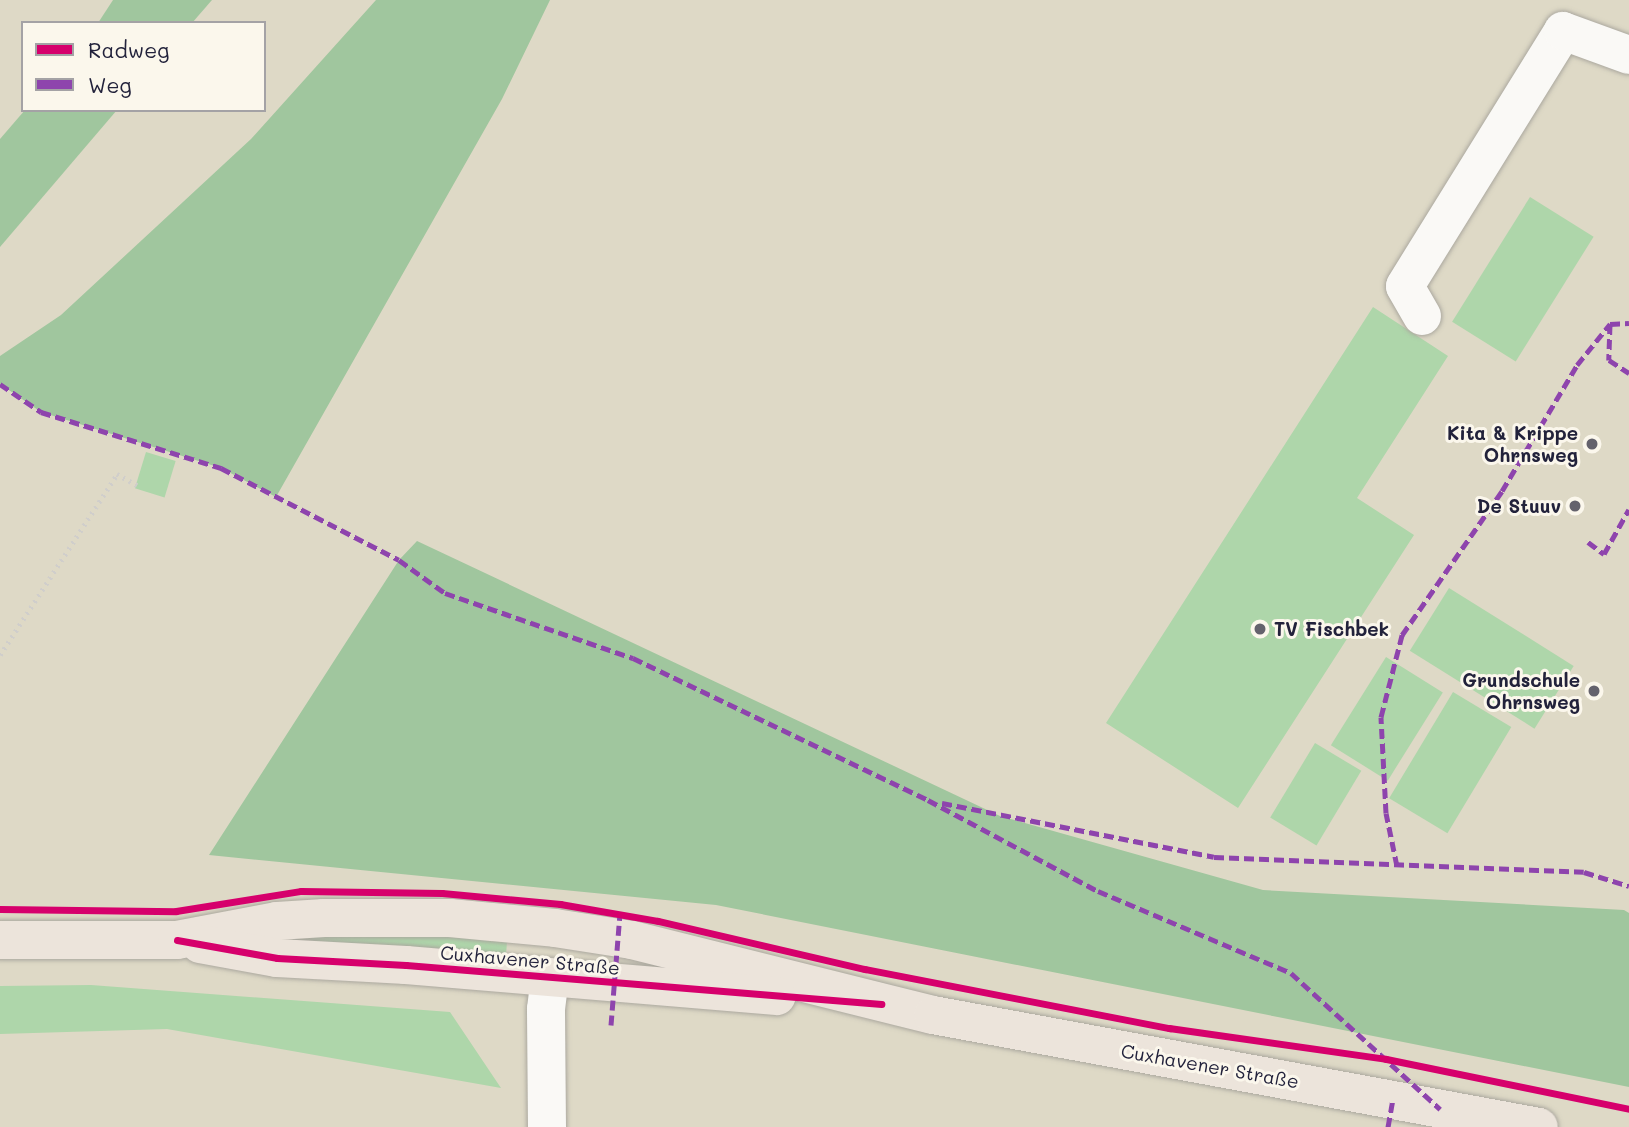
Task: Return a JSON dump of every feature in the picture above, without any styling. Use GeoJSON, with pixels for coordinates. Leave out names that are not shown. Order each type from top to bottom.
{"type":"FeatureCollection","features":[{"type":"Feature","properties":{"kind":"main road","name":"Cuxhavener Straße"},"geometry":{"type":"LineString","coordinates":[[177,940],[277,921],[324,918],[450,918],[555,928],[632,940],[881,1003],[1539,1127]]}},
{"type":"Feature","properties":{"kind":"main road","name":"Cuxhavener Straße"},"geometry":{"type":"LineString","coordinates":[[550,977],[555,928]]}},
{"type":"Feature","properties":{"kind":"main road","name":"Cuxhavener Straße"},"geometry":{"type":"LineString","coordinates":[[0,940],[177,940],[277,958],[881,1003]]}},
{"type":"Feature","properties":{"kind":"street"},"geometry":{"type":"LineString","coordinates":[[1422,316],[1405,286],[1563,31],[1629,55]]}},
{"type":"Feature","properties":{"kind":"street"},"geometry":{"type":"LineString","coordinates":[[547,1127],[546,1009],[550,977]]}},
{"type":"Feature","properties":{"kind":"path"},"geometry":{"type":"LineString","coordinates":[[0,656],[117,474],[137,485]]}},
{"type":"Feature","properties":{"kind":"green space"},"geometry":{"type":"Polygon","coordinates":[[[113,0],[212,0],[194,21],[99,21],[113,0]]]}},
{"type":"Feature","properties":{"kind":"green space"},"geometry":{"type":"Polygon","coordinates":[[[376,0],[550,0],[502,99],[276,497],[221,468],[41,412],[0,384],[0,356],[61,315],[251,139],[376,0]]]}},
{"type":"Feature","properties":{"kind":"green space"},"geometry":{"type":"Polygon","coordinates":[[[23,112],[115,112],[0,247],[0,139],[23,112]]]}},
{"type":"Feature","properties":{"kind":"green space"},"geometry":{"type":"Polygon","coordinates":[[[1530,197],[1594,237],[1516,361],[1452,322],[1530,197]]]}},
{"type":"Feature","properties":{"kind":"green space","name":"TV Fischbek"},"geometry":{"type":"Polygon","coordinates":[[[1373,307],[1448,356],[1357,498],[1414,535],[1238,808],[1106,723],[1373,307]]]}},
{"type":"Feature","properties":{"kind":"green space"},"geometry":{"type":"Polygon","coordinates":[[[146,452],[176,461],[165,497],[135,488],[146,452]]]}},
{"type":"Feature","properties":{"kind":"green space"},"geometry":{"type":"Polygon","coordinates":[[[417,541],[1000,816],[1263,890],[1624,910],[1629,913],[1629,1087],[716,905],[209,855],[399,560],[417,541]]]}},
{"type":"Feature","properties":{"kind":"green space"},"geometry":{"type":"Polygon","coordinates":[[[1449,588],[1574,666],[1534,729],[1410,651],[1449,588]]]}},
{"type":"Feature","properties":{"kind":"green space"},"geometry":{"type":"Polygon","coordinates":[[[1386,657],[1443,693],[1388,781],[1331,745],[1386,657]]]}},
{"type":"Feature","properties":{"kind":"green space"},"geometry":{"type":"Polygon","coordinates":[[[1453,692],[1511,727],[1447,833],[1389,798],[1453,692]]]}},
{"type":"Feature","properties":{"kind":"green space"},"geometry":{"type":"Polygon","coordinates":[[[1315,743],[1361,771],[1316,845],[1270,818],[1315,743]]]}},
{"type":"Feature","properties":{"kind":"green space"},"geometry":{"type":"Polygon","coordinates":[[[428,930],[507,942],[506,955],[259,937],[428,930]]]}},
{"type":"Feature","properties":{"kind":"green space"},"geometry":{"type":"Polygon","coordinates":[[[91,985],[450,1012],[501,1088],[167,1029],[0,1034],[0,986],[91,985]]]}},
{"type":"Feature","properties":{"kind":"marked path"},"geometry":{"type":"LineString","coordinates":[[1397,866],[1386,813],[1381,717],[1402,635],[1502,491],[1577,365],[1610,324],[1629,323]]}},
{"type":"Feature","properties":{"kind":"marked path"},"geometry":{"type":"LineString","coordinates":[[1610,324],[1609,360],[1629,373]]}},
{"type":"Feature","properties":{"kind":"marked path"},"geometry":{"type":"LineString","coordinates":[[0,384],[41,412],[221,468],[399,560],[445,593],[633,658],[928,800],[1098,891],[1291,973],[1440,1109]]}},
{"type":"Feature","properties":{"kind":"marked path"},"geometry":{"type":"LineString","coordinates":[[1588,542],[1604,554],[1629,509]]}},
{"type":"Feature","properties":{"kind":"marked path"},"geometry":{"type":"LineString","coordinates":[[942,803],[1214,857],[1584,872],[1629,886]]}},
{"type":"Feature","properties":{"kind":"marked path"},"geometry":{"type":"LineString","coordinates":[[611,1025],[620,914]]}},
{"type":"Feature","properties":{"kind":"marked path"},"geometry":{"type":"LineString","coordinates":[[1388,1127],[1393,1100]]}},
{"type":"Feature","properties":{"kind":"cycle path"},"geometry":{"type":"LineString","coordinates":[[0,909],[176,911],[301,891],[442,893],[560,904],[658,921],[865,969],[1169,1028],[1386,1059],[1629,1109]]}},
{"type":"Feature","properties":{"kind":"cycle path"},"geometry":{"type":"LineString","coordinates":[[177,940],[277,958],[406,965],[881,1004]]}},
{"type":"Feature","properties":{"kind":"place","name":"Kita & Krippe Ohrnsweg"},"geometry":{"type":"Point","coordinates":[1592,444]}},
{"type":"Feature","properties":{"kind":"place","name":"De Stuuv"},"geometry":{"type":"Point","coordinates":[1575,506]}},
{"type":"Feature","properties":{"kind":"place","name":"TV Fischbek"},"geometry":{"type":"Point","coordinates":[1260,629]}},
{"type":"Feature","properties":{"kind":"place","name":"Grundschule Ohrnsweg"},"geometry":{"type":"Point","coordinates":[1594,691]}}]}
